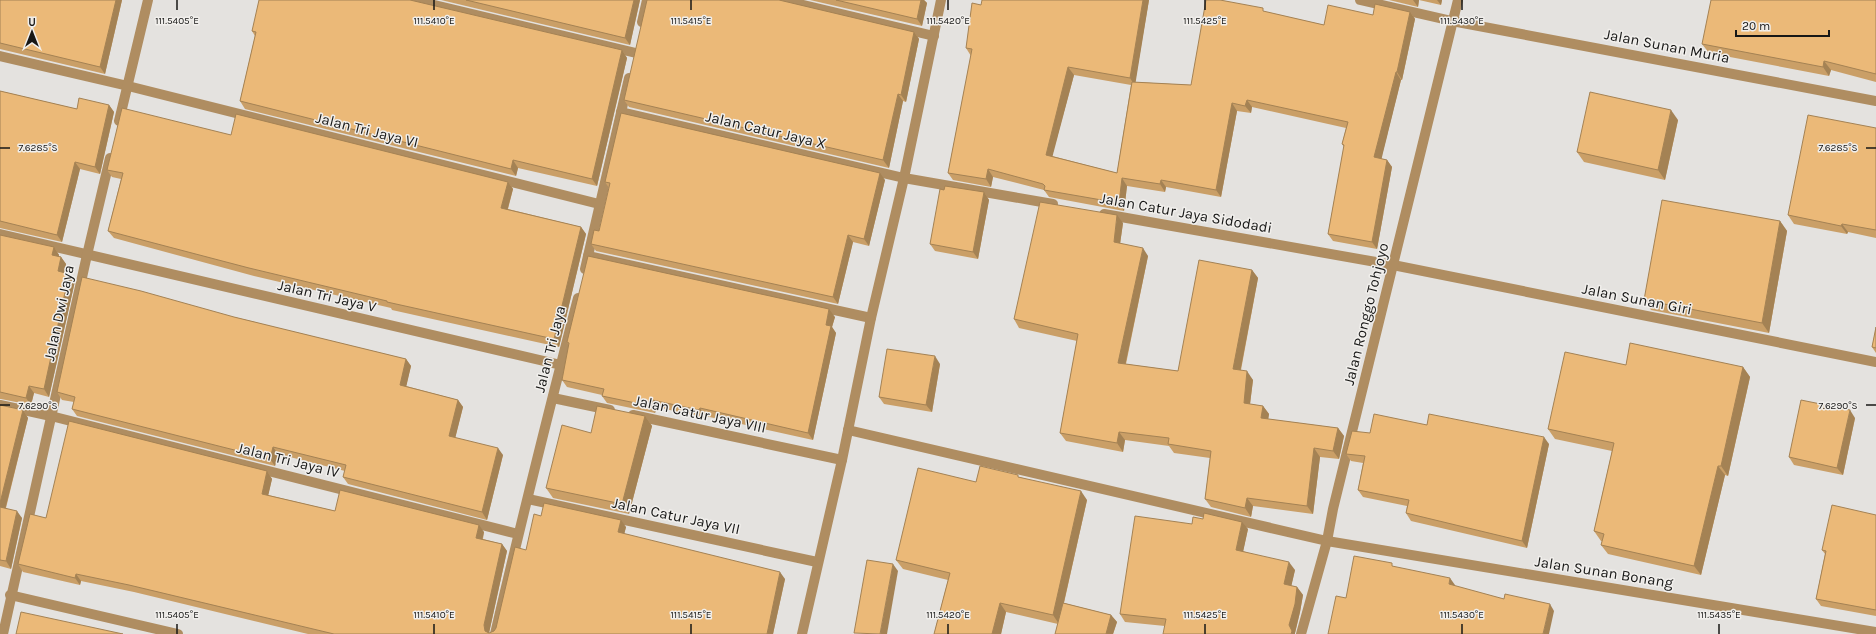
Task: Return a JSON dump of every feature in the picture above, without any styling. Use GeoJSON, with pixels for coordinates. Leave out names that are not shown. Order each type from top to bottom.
{"type":"FeatureCollection","features":[{"type":"Feature","properties":{"kind":"street"},"geometry":{"type":"LineString","coordinates":[[117,132],[148,0]]}},
{"type":"Feature","properties":{"kind":"street","name":"Jalan Tri Jaya"},"geometry":{"type":"LineString","coordinates":[[413,0],[635,57],[582,281],[518,534],[495,634]]}},
{"type":"Feature","properties":{"kind":"street"},"geometry":{"type":"LineString","coordinates":[[640,30],[647,0]]}},
{"type":"Feature","properties":{"kind":"street"},"geometry":{"type":"LineString","coordinates":[[782,0],[934,36]]}},
{"type":"Feature","properties":{"kind":"street"},"geometry":{"type":"LineString","coordinates":[[802,634],[817,562],[842,460],[871,318],[904,178],[941,0]]}},
{"type":"Feature","properties":{"kind":"street","name":"Jalan Sunan Muria"},"geometry":{"type":"LineString","coordinates":[[1360,0],[1452,21],[1876,101]]}},
{"type":"Feature","properties":{"kind":"street","name":"Jalan Ronggo Tohjoyo"},"geometry":{"type":"LineString","coordinates":[[1302,634],[1327,541],[1333,509],[1458,0]]}},
{"type":"Feature","properties":{"kind":"street","name":"Jalan Tri Jaya VI"},"geometry":{"type":"LineString","coordinates":[[0,56],[128,86],[599,204]]}},
{"type":"Feature","properties":{"kind":"street","name":"Jalan Catur Jaya X"},"geometry":{"type":"LineString","coordinates":[[621,112],[904,178]]}},
{"type":"Feature","properties":{"kind":"street","name":"Jalan Dwi Jaya"},"geometry":{"type":"LineString","coordinates":[[2,634],[87,255],[113,147]]}},
{"type":"Feature","properties":{"kind":"street"},"geometry":{"type":"LineString","coordinates":[[904,178],[1067,207]]}},
{"type":"Feature","properties":{"kind":"street","name":"Jalan Catur Jaya Sidodadi"},"geometry":{"type":"LineString","coordinates":[[1090,211],[1393,265]]}},
{"type":"Feature","properties":{"kind":"street","name":"Jalan Tri Jaya V"},"geometry":{"type":"LineString","coordinates":[[0,234],[561,365]]}},
{"type":"Feature","properties":{"kind":"street"},"geometry":{"type":"LineString","coordinates":[[588,256],[871,318]]}},
{"type":"Feature","properties":{"kind":"street","name":"Jalan Sunan Giri"},"geometry":{"type":"LineString","coordinates":[[1393,265],[1876,362]]}},
{"type":"Feature","properties":{"kind":"street","name":"Jalan Catur Jaya VIII"},"geometry":{"type":"LineString","coordinates":[[553,398],[842,460]]}},
{"type":"Feature","properties":{"kind":"street","name":"Jalan Tri Jaya IV"},"geometry":{"type":"LineString","coordinates":[[0,405],[51,416],[518,534]]}},
{"type":"Feature","properties":{"kind":"street","name":"Jalan Sunan Bonang"},"geometry":{"type":"LineString","coordinates":[[848,430],[1327,541],[1876,632]]}},
{"type":"Feature","properties":{"kind":"street","name":"Jalan Catur Jaya VII"},"geometry":{"type":"LineString","coordinates":[[528,499],[817,562]]}},
{"type":"Feature","properties":{"kind":"street"},"geometry":{"type":"LineString","coordinates":[[10,595],[178,634]]}},
{"type":"Feature","properties":{"kind":"building"},"geometry":{"type":"Polygon","coordinates":[[[0,0],[116,0],[100,67],[0,43],[0,0]]]}},
{"type":"Feature","properties":{"kind":"building"},"geometry":{"type":"Polygon","coordinates":[[[259,0],[410,0],[622,50],[592,179],[513,160],[511,169],[240,101],[256,32],[252,31],[259,0]]]}},
{"type":"Feature","properties":{"kind":"building"},"geometry":{"type":"Polygon","coordinates":[[[466,0],[634,0],[625,38],[466,0]]]}},
{"type":"Feature","properties":{"kind":"building"},"geometry":{"type":"Polygon","coordinates":[[[647,0],[779,0],[914,32],[901,95],[898,94],[883,160],[624,100],[647,0]]]}},
{"type":"Feature","properties":{"kind":"building"},"geometry":{"type":"Polygon","coordinates":[[[836,0],[921,0],[917,19],[836,0]]]}},
{"type":"Feature","properties":{"kind":"building"},"geometry":{"type":"Polygon","coordinates":[[[982,0],[1143,0],[1130,78],[1068,67],[1046,155],[1117,173],[1132,82],[1191,85],[1206,0],[1220,0],[1263,8],[1263,11],[1324,25],[1328,5],[1373,15],[1375,4],[1410,12],[1397,72],[1374,157],[1387,160],[1372,242],[1328,234],[1344,145],[1342,144],[1348,122],[1247,100],[1245,106],[1232,103],[1216,190],[1161,180],[1160,184],[1122,178],[1119,203],[1044,190],[1045,186],[1043,184],[988,169],[986,179],[948,173],[972,49],[966,48],[972,3],[981,5],[982,0]]]}},
{"type":"Feature","properties":{"kind":"building"},"geometry":{"type":"Polygon","coordinates":[[[1711,0],[1876,0],[1876,74],[1824,61],[1823,67],[1702,44],[1711,0]]]}},
{"type":"Feature","properties":{"kind":"building"},"geometry":{"type":"Polygon","coordinates":[[[0,91],[77,109],[79,98],[109,105],[95,167],[75,162],[57,235],[0,221],[0,91]]]}},
{"type":"Feature","properties":{"kind":"building"},"geometry":{"type":"Polygon","coordinates":[[[1590,92],[1671,110],[1658,170],[1577,152],[1590,92]]]}},
{"type":"Feature","properties":{"kind":"building"},"geometry":{"type":"Polygon","coordinates":[[[122,108],[231,135],[236,114],[508,182],[501,208],[581,227],[554,339],[387,302],[108,231],[123,173],[107,170],[122,108]]]}},
{"type":"Feature","properties":{"kind":"building"},"geometry":{"type":"Polygon","coordinates":[[[621,113],[880,173],[864,239],[848,235],[833,297],[591,244],[594,230],[599,231],[610,183],[605,182],[621,113]]]}},
{"type":"Feature","properties":{"kind":"building"},"geometry":{"type":"Polygon","coordinates":[[[1808,115],[1876,128],[1876,230],[1842,224],[1841,226],[1788,215],[1808,115]]]}},
{"type":"Feature","properties":{"kind":"building"},"geometry":{"type":"Polygon","coordinates":[[[945,186],[984,192],[973,252],[930,244],[940,189],[944,190],[945,186]]]}},
{"type":"Feature","properties":{"kind":"building"},"geometry":{"type":"Polygon","coordinates":[[[1662,200],[1780,221],[1762,323],[1644,300],[1662,200]]]}},
{"type":"Feature","properties":{"kind":"building"},"geometry":{"type":"Polygon","coordinates":[[[1040,202],[1117,215],[1114,242],[1143,248],[1118,363],[1178,371],[1199,260],[1252,270],[1233,369],[1247,371],[1244,403],[1263,406],[1261,418],[1338,428],[1333,451],[1314,448],[1307,506],[1247,498],[1245,508],[1205,499],[1211,451],[1168,444],[1169,438],[1119,432],[1117,443],[1060,433],[1078,334],[1014,319],[1040,202]]]}},
{"type":"Feature","properties":{"kind":"building"},"geometry":{"type":"Polygon","coordinates":[[[0,235],[54,247],[52,255],[61,257],[58,271],[69,274],[44,389],[29,386],[26,398],[0,392],[0,235]]]}},
{"type":"Feature","properties":{"kind":"building"},"geometry":{"type":"Polygon","coordinates":[[[588,256],[829,309],[826,325],[831,326],[808,433],[700,408],[699,410],[652,400],[650,406],[602,396],[604,389],[562,380],[569,343],[567,342],[588,256]]]}},
{"type":"Feature","properties":{"kind":"building"},"geometry":{"type":"Polygon","coordinates":[[[82,277],[141,291],[234,317],[406,359],[400,385],[458,400],[449,436],[498,448],[482,512],[343,477],[346,465],[273,447],[270,459],[72,409],[75,397],[57,392],[82,277]]]}},
{"type":"Feature","properties":{"kind":"building"},"geometry":{"type":"Polygon","coordinates":[[[1876,327],[1876,348],[1872,347],[1876,327]]]}},
{"type":"Feature","properties":{"kind":"building"},"geometry":{"type":"Polygon","coordinates":[[[1630,343],[1743,367],[1721,466],[1718,466],[1694,566],[1601,545],[1604,534],[1594,531],[1614,443],[1548,429],[1565,352],[1626,365],[1630,343]]]}},
{"type":"Feature","properties":{"kind":"building"},"geometry":{"type":"Polygon","coordinates":[[[887,349],[935,356],[926,405],[879,397],[887,349]]]}},
{"type":"Feature","properties":{"kind":"building"},"geometry":{"type":"Polygon","coordinates":[[[1801,400],[1850,410],[1837,468],[1789,457],[1801,400]]]}},
{"type":"Feature","properties":{"kind":"building"},"geometry":{"type":"Polygon","coordinates":[[[0,405],[23,410],[0,503],[0,405]]]}},
{"type":"Feature","properties":{"kind":"building"},"geometry":{"type":"Polygon","coordinates":[[[597,406],[645,416],[622,504],[546,488],[562,425],[591,433],[597,406]]]}},
{"type":"Feature","properties":{"kind":"building"},"geometry":{"type":"Polygon","coordinates":[[[1374,414],[1427,425],[1429,414],[1544,437],[1522,541],[1406,513],[1409,500],[1358,490],[1365,456],[1346,454],[1352,431],[1370,433],[1374,414]]]}},
{"type":"Feature","properties":{"kind":"building"},"geometry":{"type":"Polygon","coordinates":[[[69,421],[267,471],[262,494],[335,511],[340,490],[479,525],[476,538],[502,544],[484,625],[485,631],[489,633],[494,631],[496,628],[515,547],[526,550],[534,514],[541,516],[544,503],[621,520],[618,532],[780,572],[767,634],[334,634],[129,585],[76,574],[75,578],[18,564],[30,514],[46,518],[69,421]]]}},
{"type":"Feature","properties":{"kind":"building"},"geometry":{"type":"Polygon","coordinates":[[[980,466],[1018,475],[1018,477],[1081,491],[1053,615],[1000,603],[992,634],[934,634],[950,573],[896,560],[918,468],[976,482],[980,466]]]}},
{"type":"Feature","properties":{"kind":"building"},"geometry":{"type":"Polygon","coordinates":[[[1832,505],[1876,515],[1876,610],[1816,599],[1826,551],[1822,550],[1832,505]]]}},
{"type":"Feature","properties":{"kind":"building"},"geometry":{"type":"Polygon","coordinates":[[[0,507],[17,511],[6,561],[0,560],[0,507]]]}},
{"type":"Feature","properties":{"kind":"building"},"geometry":{"type":"Polygon","coordinates":[[[1204,513],[1242,522],[1236,550],[1289,562],[1284,584],[1297,587],[1295,604],[1289,625],[1292,631],[1291,634],[1163,634],[1166,619],[1120,614],[1135,516],[1192,524],[1193,517],[1203,519],[1204,513]]]}},
{"type":"Feature","properties":{"kind":"building"},"geometry":{"type":"Polygon","coordinates":[[[1354,556],[1392,563],[1392,566],[1450,578],[1449,584],[1504,599],[1505,594],[1550,604],[1543,634],[1328,634],[1336,596],[1346,598],[1354,556]]]}},
{"type":"Feature","properties":{"kind":"building"},"geometry":{"type":"Polygon","coordinates":[[[867,560],[893,564],[880,634],[854,633],[867,560]]]}},
{"type":"Feature","properties":{"kind":"building"},"geometry":{"type":"Polygon","coordinates":[[[1063,603],[1111,615],[1106,634],[1055,634],[1063,603]]]}},
{"type":"Feature","properties":{"kind":"building"},"geometry":{"type":"Polygon","coordinates":[[[21,612],[123,634],[16,634],[21,612]]]}}]}
